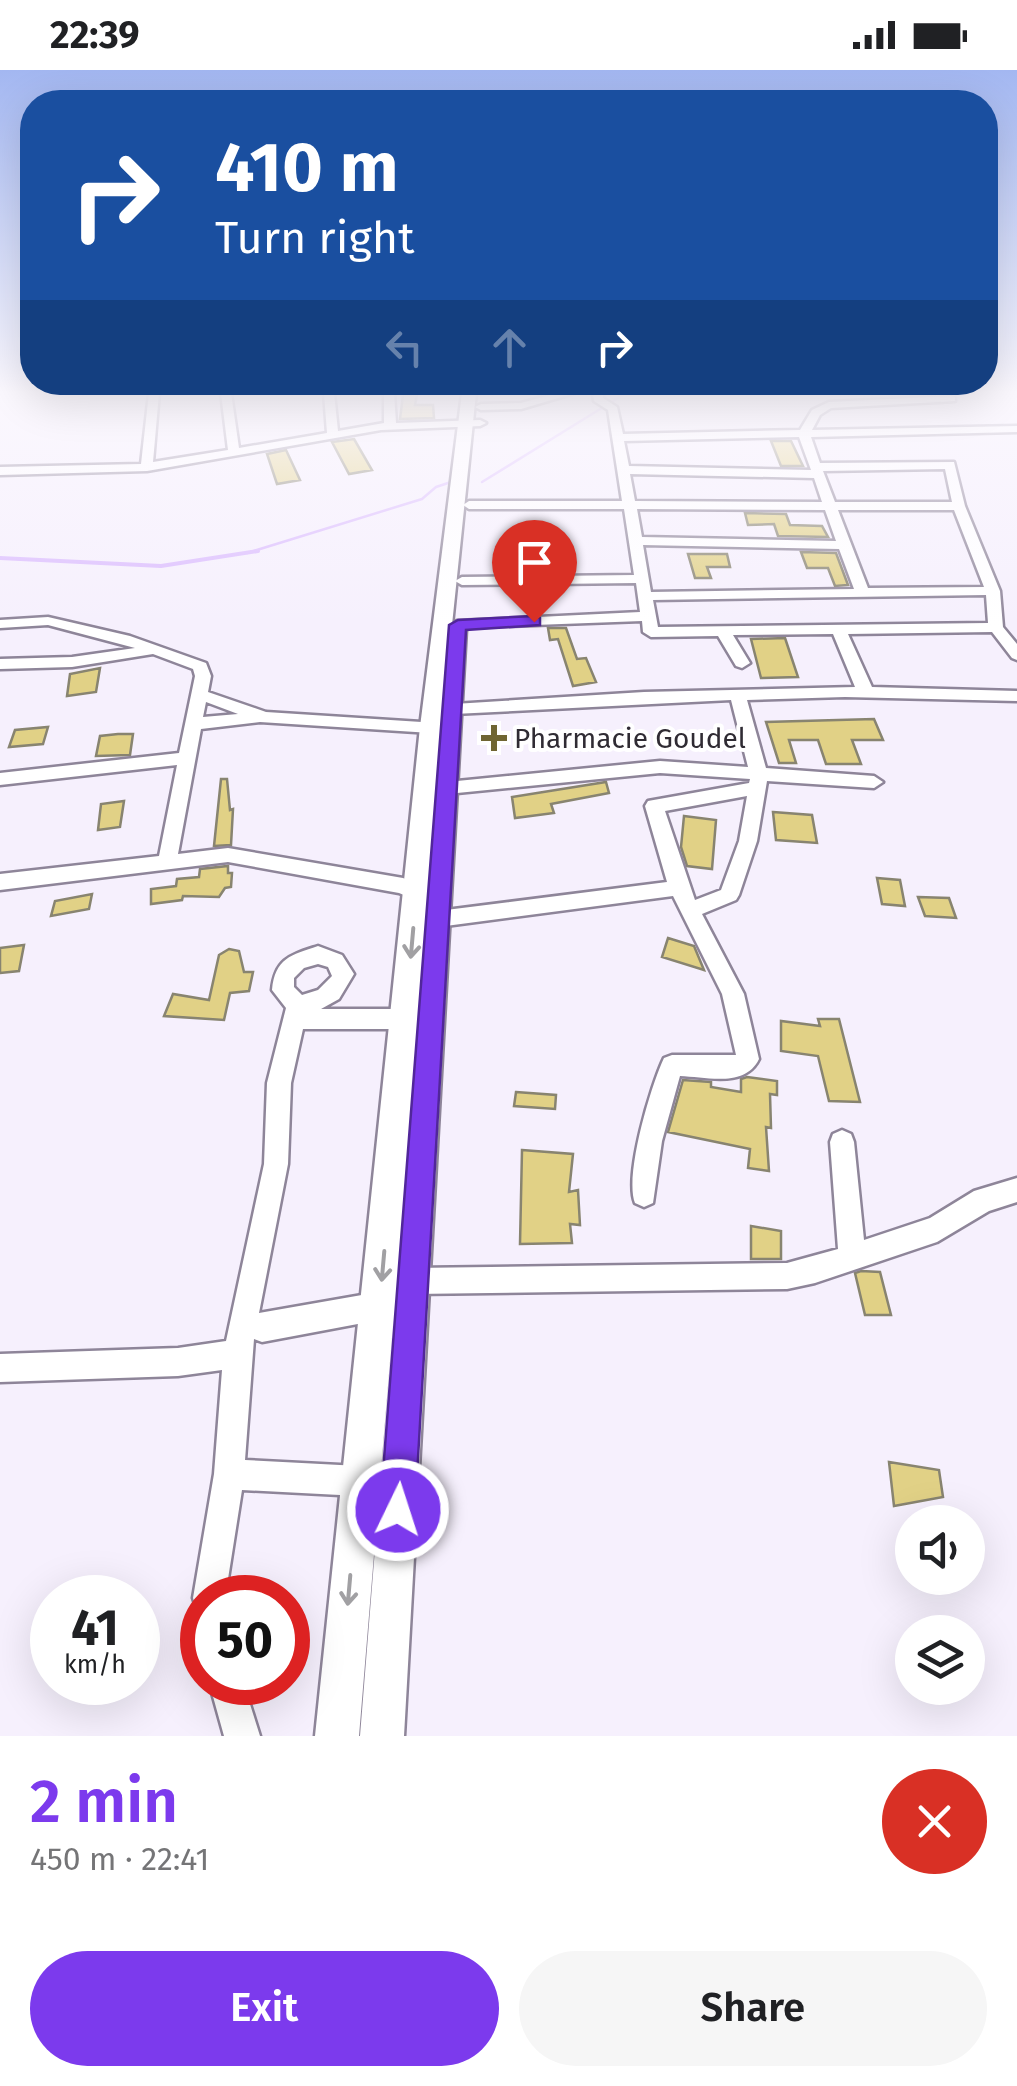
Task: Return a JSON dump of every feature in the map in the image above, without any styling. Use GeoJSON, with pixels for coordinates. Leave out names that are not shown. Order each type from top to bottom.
{"type":"FeatureCollection","features":[{"type":"Feature","properties":{"kind":"main road"},"geometry":{"type":"LineString","coordinates":[[382,1736],[447,788],[442,718],[469,471]]}},
{"type":"Feature","properties":{"kind":"main road"},"geometry":{"type":"LineString","coordinates":[[337,1736],[416,892],[458,625],[471,471]]}},
{"type":"Feature","properties":{"kind":"street"},"geometry":{"type":"LineString","coordinates":[[624,471],[651,632],[996,627]]}},
{"type":"Feature","properties":{"kind":"street"},"geometry":{"type":"LineString","coordinates":[[817,471],[862,592]]}},
{"type":"Feature","properties":{"kind":"street"},"geometry":{"type":"LineString","coordinates":[[951,471],[958,506],[993,590],[996,627],[1017,655]]}},
{"type":"Feature","properties":{"kind":"street"},"geometry":{"type":"LineString","coordinates":[[468,505],[958,506]]}},
{"type":"Feature","properties":{"kind":"street"},"geometry":{"type":"LineString","coordinates":[[636,542],[844,544]]}},
{"type":"Feature","properties":{"kind":"street"},"geometry":{"type":"LineString","coordinates":[[462,580],[642,579]]}},
{"type":"Feature","properties":{"kind":"street"},"geometry":{"type":"LineString","coordinates":[[646,596],[993,590]]}},
{"type":"Feature","properties":{"kind":"street"},"geometry":{"type":"LineString","coordinates":[[458,625],[649,616]]}},
{"type":"Feature","properties":{"kind":"street"},"geometry":{"type":"LineString","coordinates":[[0,624],[48,621],[159,649],[200,666],[199,694],[167,862]]}},
{"type":"Feature","properties":{"kind":"street"},"geometry":{"type":"LineString","coordinates":[[838,629],[866,692]]}},
{"type":"Feature","properties":{"kind":"street"},"geometry":{"type":"LineString","coordinates":[[723,630],[742,662]]}},
{"type":"Feature","properties":{"kind":"street"},"geometry":{"type":"LineString","coordinates":[[0,664],[72,662],[159,649]]}},
{"type":"Feature","properties":{"kind":"street"},"geometry":{"type":"LineString","coordinates":[[193,724],[264,716],[442,718],[738,695],[866,692],[1017,696]]}},
{"type":"Feature","properties":{"kind":"street"},"geometry":{"type":"LineString","coordinates":[[199,694],[264,716]]}},
{"type":"Feature","properties":{"kind":"street"},"geometry":{"type":"LineString","coordinates":[[691,910],[729,896],[748,840],[758,782],[738,695]]}},
{"type":"Feature","properties":{"kind":"street"},"geometry":{"type":"LineString","coordinates":[[0,780],[186,758]]}},
{"type":"Feature","properties":{"kind":"street"},"geometry":{"type":"LineString","coordinates":[[447,788],[647,767],[758,782],[874,782]]}},
{"type":"Feature","properties":{"kind":"street"},"geometry":{"type":"LineString","coordinates":[[644,1194],[650,1141],[672,1065],[737,1068],[748,1059],[733,994],[679,888],[654,806],[758,782]]}},
{"type":"Feature","properties":{"kind":"street"},"geometry":{"type":"LineString","coordinates":[[0,882],[246,855],[404,886],[416,892]]}},
{"type":"Feature","properties":{"kind":"street"},"geometry":{"type":"LineString","coordinates":[[438,919],[679,888]]}},
{"type":"Feature","properties":{"kind":"street"},"geometry":{"type":"LineString","coordinates":[[213,1575],[229,1474],[237,1354],[276,1164],[279,1082],[296,1012],[405,1020]]}},
{"type":"Feature","properties":{"kind":"street"},"geometry":{"type":"LineString","coordinates":[[842,1142],[852,1257]]}},
{"type":"Feature","properties":{"kind":"street"},"geometry":{"type":"LineString","coordinates":[[413,1281],[753,1278],[815,1270],[937,1229],[984,1200],[1017,1190]]}},
{"type":"Feature","properties":{"kind":"street"},"geometry":{"type":"LineString","coordinates":[[244,1322],[262,1328],[379,1306]]}},
{"type":"Feature","properties":{"kind":"street"},"geometry":{"type":"LineString","coordinates":[[0,1368],[178,1362],[237,1354]]}},
{"type":"Feature","properties":{"kind":"street"},"geometry":{"type":"LineString","coordinates":[[229,1474],[359,1480]]}},
{"type":"Feature","properties":{"kind":"street"},"geometry":{"type":"LineString","coordinates":[[233,1705],[242,1736]]}},
{"type":"Feature","properties":{"kind":"building"},"geometry":{"type":"Polygon","coordinates":[[[273,471],[296,471],[300,480],[277,484],[273,471]]]}},
{"type":"Feature","properties":{"kind":"building"},"geometry":{"type":"Polygon","coordinates":[[[745,513],[786,514],[790,525],[822,526],[828,537],[778,536],[774,524],[748,525],[745,513]]]}},
{"type":"Feature","properties":{"kind":"building"},"geometry":{"type":"Polygon","coordinates":[[[801,552],[836,553],[848,585],[835,586],[828,568],[807,568],[801,552]]]}},
{"type":"Feature","properties":{"kind":"building"},"geometry":{"type":"Polygon","coordinates":[[[688,554],[727,554],[730,567],[707,567],[711,578],[695,578],[688,554]]]}},
{"type":"Feature","properties":{"kind":"building"},"geometry":{"type":"Polygon","coordinates":[[[548,628],[566,628],[577,659],[586,658],[596,682],[573,686],[558,639],[550,640],[548,628]]]}},
{"type":"Feature","properties":{"kind":"building"},"geometry":{"type":"Polygon","coordinates":[[[785,638],[798,677],[761,678],[751,639],[785,638]]]}},
{"type":"Feature","properties":{"kind":"building"},"geometry":{"type":"Polygon","coordinates":[[[100,668],[96,692],[67,696],[70,674],[100,668]]]}},
{"type":"Feature","properties":{"kind":"building"},"geometry":{"type":"Polygon","coordinates":[[[874,719],[883,740],[852,740],[861,764],[826,764],[818,740],[789,740],[796,763],[779,763],[766,722],[874,719]]]}},
{"type":"Feature","properties":{"kind":"building"},"geometry":{"type":"Polygon","coordinates":[[[48,727],[43,744],[9,747],[15,730],[48,727]]]}},
{"type":"Feature","properties":{"kind":"building"},"geometry":{"type":"Polygon","coordinates":[[[133,734],[130,755],[96,756],[100,736],[133,734]]]}},
{"type":"Feature","properties":{"kind":"building"},"geometry":{"type":"Polygon","coordinates":[[[221,779],[227,779],[230,810],[233,809],[231,845],[214,846],[221,779]]]}},
{"type":"Feature","properties":{"kind":"building"},"geometry":{"type":"Polygon","coordinates":[[[606,782],[609,793],[551,804],[554,813],[515,818],[512,797],[606,782]]]}},
{"type":"Feature","properties":{"kind":"building"},"geometry":{"type":"Polygon","coordinates":[[[124,801],[120,827],[98,830],[101,804],[124,801]]]}},
{"type":"Feature","properties":{"kind":"building"},"geometry":{"type":"Polygon","coordinates":[[[773,812],[812,815],[817,843],[776,840],[773,812]]]}},
{"type":"Feature","properties":{"kind":"building"},"geometry":{"type":"Polygon","coordinates":[[[684,816],[716,820],[712,869],[687,866],[681,847],[684,816]]]}},
{"type":"Feature","properties":{"kind":"building"},"geometry":{"type":"Polygon","coordinates":[[[228,866],[231,887],[225,888],[219,897],[183,896],[182,900],[151,904],[151,889],[176,886],[177,879],[199,877],[200,869],[228,866]]]}},
{"type":"Feature","properties":{"kind":"building"},"geometry":{"type":"Polygon","coordinates":[[[877,878],[900,880],[905,906],[882,904],[877,878]]]}},
{"type":"Feature","properties":{"kind":"building"},"geometry":{"type":"Polygon","coordinates":[[[92,894],[89,909],[51,916],[55,901],[92,894]]]}},
{"type":"Feature","properties":{"kind":"building"},"geometry":{"type":"Polygon","coordinates":[[[918,897],[949,898],[956,918],[925,916],[918,897]]]}},
{"type":"Feature","properties":{"kind":"building"},"geometry":{"type":"Polygon","coordinates":[[[668,938],[694,946],[704,970],[662,957],[668,938]]]}},
{"type":"Feature","properties":{"kind":"building"},"geometry":{"type":"Polygon","coordinates":[[[24,945],[19,971],[0,973],[0,948],[24,945]]]}},
{"type":"Feature","properties":{"kind":"building"},"geometry":{"type":"Polygon","coordinates":[[[229,949],[239,951],[244,972],[253,972],[249,991],[230,993],[224,1020],[164,1016],[173,994],[209,1000],[219,955],[229,949]]]}},
{"type":"Feature","properties":{"kind":"building"},"geometry":{"type":"Polygon","coordinates":[[[818,1019],[839,1019],[860,1102],[829,1101],[818,1056],[781,1051],[781,1021],[820,1026],[818,1019]]]}},
{"type":"Feature","properties":{"kind":"building"},"geometry":{"type":"Polygon","coordinates":[[[741,1079],[777,1081],[777,1095],[770,1094],[771,1128],[766,1127],[769,1171],[748,1168],[750,1149],[668,1132],[683,1080],[711,1082],[711,1087],[741,1092],[741,1079]]]}},
{"type":"Feature","properties":{"kind":"building"},"geometry":{"type":"Polygon","coordinates":[[[516,1092],[556,1095],[555,1109],[514,1106],[516,1092]]]}},
{"type":"Feature","properties":{"kind":"building"},"geometry":{"type":"Polygon","coordinates":[[[522,1150],[573,1154],[569,1192],[578,1190],[580,1225],[570,1224],[572,1243],[520,1244],[522,1150]]]}},
{"type":"Feature","properties":{"kind":"building"},"geometry":{"type":"Polygon","coordinates":[[[751,1226],[781,1231],[781,1259],[751,1259],[751,1226]]]}},
{"type":"Feature","properties":{"kind":"building"},"geometry":{"type":"Polygon","coordinates":[[[880,1272],[891,1315],[865,1315],[855,1273],[880,1272]]]}},
{"type":"Feature","properties":{"kind":"building"},"geometry":{"type":"Polygon","coordinates":[[[889,1462],[939,1470],[943,1497],[894,1506],[889,1462]]]}},
{"type":"Feature","properties":{"kind":"waterway"},"geometry":{"type":"LineString","coordinates":[[482,482],[500,471]]}},
{"type":"Feature","properties":{"kind":"waterway"},"geometry":{"type":"LineString","coordinates":[[249,552],[422,499],[436,487],[451,482]]}},
{"type":"Feature","properties":{"kind":"waterway"},"geometry":{"type":"LineString","coordinates":[[249,552],[258,551]]}},
{"type":"Feature","properties":{"kind":"waterway"},"geometry":{"type":"LineString","coordinates":[[0,558],[161,566],[249,552]]}},
{"type":"Feature","properties":{"kind":"place","name":"Pharmacie Goudel"},"geometry":{"type":"Point","coordinates":[494,738]}},
{"type":"Feature","properties":{"kind":"route"},"geometry":{"type":"LineString","coordinates":[[398,1510],[458,625],[534,622]]}}]}
